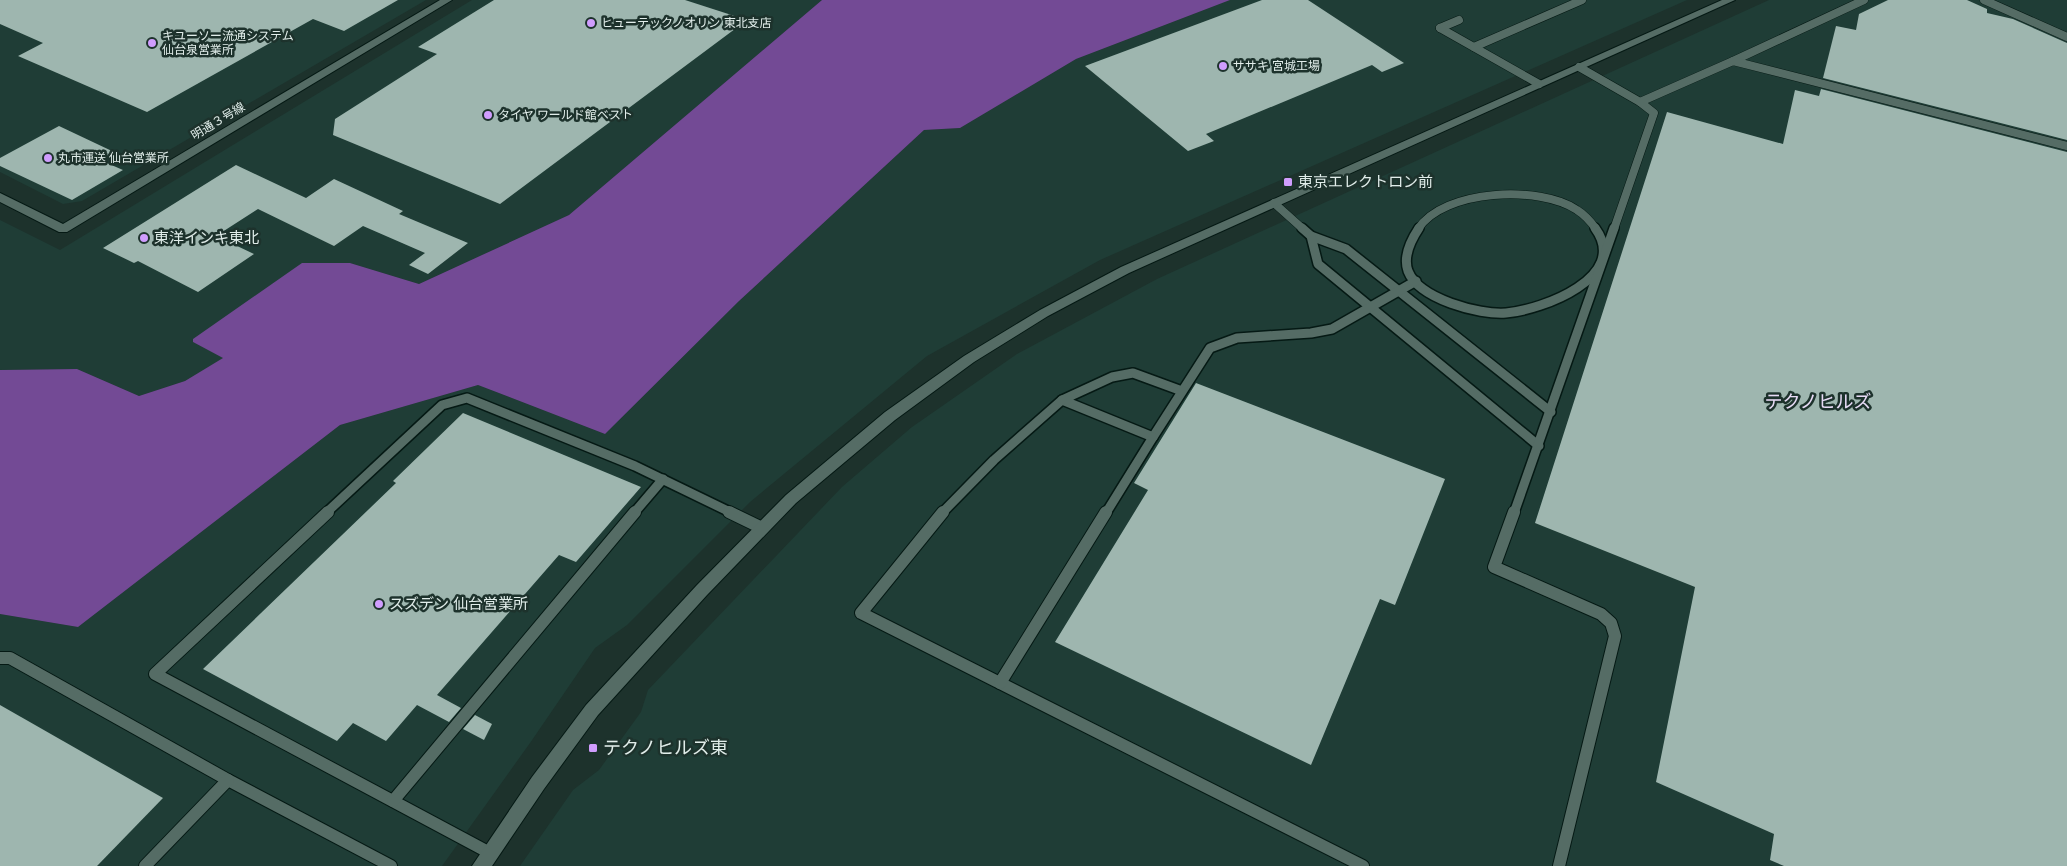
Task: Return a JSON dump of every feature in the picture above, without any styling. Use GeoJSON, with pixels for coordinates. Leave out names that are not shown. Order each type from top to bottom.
{"type":"FeatureCollection","features":[{"type":"Feature","properties":{"kind":"street","name":"明通３号線"},"geometry":{"type":"LineString","coordinates":[[0,197],[63,229],[447,0]]}},
{"type":"Feature","properties":{"kind":"street"},"geometry":{"type":"LineString","coordinates":[[482,866],[538,783],[592,710],[702,590],[791,499],[890,416],[969,359],[1044,313],[1125,270],[1730,0]]}},
{"type":"Feature","properties":{"kind":"lane"},"geometry":{"type":"LineString","coordinates":[[1474,47],[1582,0]]}},
{"type":"Feature","properties":{"kind":"lane"},"geometry":{"type":"LineString","coordinates":[[1640,102],[1733,62],[1864,0]]}},
{"type":"Feature","properties":{"kind":"lane"},"geometry":{"type":"LineString","coordinates":[[1984,0],[2067,37]]}},
{"type":"Feature","properties":{"kind":"lane"},"geometry":{"type":"LineString","coordinates":[[1459,20],[1440,28],[1539,84]]}},
{"type":"Feature","properties":{"kind":"lane"},"geometry":{"type":"LineString","coordinates":[[1733,62],[2067,146]]}},
{"type":"Feature","properties":{"kind":"lane"},"geometry":{"type":"LineString","coordinates":[[1559,866],[1615,636],[1611,622],[1601,614],[1494,567],[1551,412],[1654,113],[1640,102],[1579,67]]}},
{"type":"Feature","properties":{"kind":"lane"},"geometry":{"type":"LineString","coordinates":[[1486,195],[1520,195],[1550,198],[1575,209],[1594,224],[1604,242],[1602,261],[1590,278],[1566,295],[1534,307],[1504,313],[1455,304],[1434,295],[1416,281],[1408,270],[1407,255],[1412,238],[1429,216],[1486,195]]}},
{"type":"Feature","properties":{"kind":"lane"},"geometry":{"type":"LineString","coordinates":[[1274,203],[1311,236],[1346,249],[1551,412]]}},
{"type":"Feature","properties":{"kind":"lane"},"geometry":{"type":"LineString","coordinates":[[1311,236],[1318,264],[1539,446]]}},
{"type":"Feature","properties":{"kind":"lane"},"geometry":{"type":"LineString","coordinates":[[1000,683],[1210,348],[1235,338],[1327,331],[1343,325],[1369,306],[1416,281]]}},
{"type":"Feature","properties":{"kind":"lane"},"geometry":{"type":"LineString","coordinates":[[1182,391],[1134,373],[1112,377],[1062,400],[989,464],[956,498],[912,547],[861,613],[1364,866]]}},
{"type":"Feature","properties":{"kind":"lane"},"geometry":{"type":"LineString","coordinates":[[490,853],[155,674],[442,405],[467,398],[635,466],[762,528]]}},
{"type":"Feature","properties":{"kind":"lane"},"geometry":{"type":"LineString","coordinates":[[1062,400],[1153,437]]}},
{"type":"Feature","properties":{"kind":"lane"},"geometry":{"type":"LineString","coordinates":[[393,802],[663,479]]}},
{"type":"Feature","properties":{"kind":"lane"},"geometry":{"type":"LineString","coordinates":[[0,658],[10,658],[228,780],[391,866]]}},
{"type":"Feature","properties":{"kind":"lane"},"geometry":{"type":"LineString","coordinates":[[144,866],[228,780]]}},
{"type":"Feature","properties":{"kind":"shaded area"},"geometry":{"type":"Polygon","coordinates":[[[0,0],[426,0],[82,201],[63,204],[0,172],[0,0]]]}},
{"type":"Feature","properties":{"kind":"shaded area"},"geometry":{"type":"Polygon","coordinates":[[[472,0],[822,0],[569,215],[419,284],[350,263],[193,342],[224,358],[185,381],[139,396],[77,369],[0,370],[0,220],[60,250],[472,0]]]}},
{"type":"Feature","properties":{"kind":"shaded area"},"geometry":{"type":"Polygon","coordinates":[[[822,0],[1230,0],[1076,59],[960,128],[924,130],[739,301],[605,434],[478,385],[340,425],[78,627],[0,614],[0,370],[77,369],[139,396],[185,381],[223,358],[193,342],[193,339],[302,263],[350,263],[419,284],[569,215],[822,0]]]}},
{"type":"Feature","properties":{"kind":"shaded area"},"geometry":{"type":"Polygon","coordinates":[[[1230,0],[1687,0],[1100,260],[927,356],[750,502],[627,625],[595,648],[442,866],[0,866],[0,614],[78,627],[340,425],[478,385],[605,434],[739,301],[924,130],[960,128],[1076,59],[1230,0]]]}},
{"type":"Feature","properties":{"kind":"shaded area"},"geometry":{"type":"Polygon","coordinates":[[[1769,0],[2067,0],[2067,866],[520,866],[573,790],[599,770],[641,712],[648,690],[842,487],[912,427],[1017,354],[1157,279],[1769,0]]]}},
{"type":"Feature","properties":{"kind":"building"},"geometry":{"type":"Polygon","coordinates":[[[0,0],[398,0],[344,31],[313,19],[147,112],[18,56],[43,43],[0,24],[0,0]]]}},
{"type":"Feature","properties":{"kind":"building"},"geometry":{"type":"Polygon","coordinates":[[[494,0],[685,0],[747,20],[500,204],[333,135],[335,119],[437,54],[418,47],[494,0]]]}},
{"type":"Feature","properties":{"kind":"building"},"geometry":{"type":"Polygon","coordinates":[[[1262,0],[1308,0],[1404,63],[1382,72],[1372,65],[1206,134],[1214,141],[1188,151],[1085,66],[1262,0]]]}},
{"type":"Feature","properties":{"kind":"building"},"geometry":{"type":"Polygon","coordinates":[[[1888,0],[1967,0],[1987,9],[1987,13],[2013,19],[2067,43],[2067,140],[1823,78],[1836,26],[1856,30],[1859,14],[1888,0]]]}},
{"type":"Feature","properties":{"kind":"building"},"geometry":{"type":"Polygon","coordinates":[[[1821,89],[2067,152],[2067,866],[1784,866],[1770,860],[1774,834],[1656,782],[1695,587],[1535,523],[1667,112],[1783,144],[1795,90],[1819,96],[1821,89]]]}},
{"type":"Feature","properties":{"kind":"building"},"geometry":{"type":"Polygon","coordinates":[[[59,126],[114,152],[100,160],[123,170],[72,200],[0,166],[0,158],[59,126]]]}},
{"type":"Feature","properties":{"kind":"building"},"geometry":{"type":"Polygon","coordinates":[[[236,165],[306,198],[334,179],[403,211],[399,214],[468,243],[428,274],[409,265],[425,253],[363,226],[334,246],[258,209],[216,236],[254,254],[198,292],[138,261],[134,263],[103,248],[236,165]]]}},
{"type":"Feature","properties":{"kind":"building"},"geometry":{"type":"Polygon","coordinates":[[[1196,383],[1445,479],[1395,605],[1380,599],[1311,765],[1055,642],[1148,490],[1134,483],[1196,383]]]}},
{"type":"Feature","properties":{"kind":"building"},"geometry":{"type":"Polygon","coordinates":[[[463,413],[641,487],[576,562],[559,555],[437,695],[461,708],[449,722],[417,705],[386,741],[353,723],[337,741],[203,669],[396,483],[393,481],[463,413]]]}},
{"type":"Feature","properties":{"kind":"building"},"geometry":{"type":"Polygon","coordinates":[[[0,705],[163,798],[97,866],[0,866],[0,705]]]}},
{"type":"Feature","properties":{"kind":"building"},"geometry":{"type":"Polygon","coordinates":[[[475,715],[492,724],[484,740],[463,729],[475,715]]]}},
{"type":"Feature","properties":{"kind":"place","name":"ヒューテックノオリン 東北支店"},"geometry":{"type":"Point","coordinates":[591,23]}},
{"type":"Feature","properties":{"kind":"place","name":"キユーソー流通システム 仙台泉営業所"},"geometry":{"type":"Point","coordinates":[152,43]}},
{"type":"Feature","properties":{"kind":"place","name":"ササキ 宮城工場"},"geometry":{"type":"Point","coordinates":[1223,66]}},
{"type":"Feature","properties":{"kind":"place","name":"タイヤ ワールド館ベスト"},"geometry":{"type":"Point","coordinates":[488,115]}},
{"type":"Feature","properties":{"kind":"place","name":"丸市運送 仙台営業所"},"geometry":{"type":"Point","coordinates":[48,158]}},
{"type":"Feature","properties":{"kind":"place","name":"東京エレクトロン前"},"geometry":{"type":"Point","coordinates":[1288,182]}},
{"type":"Feature","properties":{"kind":"place","name":"東洋インキ東北"},"geometry":{"type":"Point","coordinates":[144,238]}},
{"type":"Feature","properties":{"kind":"place","name":"スズデン 仙台営業所"},"geometry":{"type":"Point","coordinates":[379,604]}},
{"type":"Feature","properties":{"kind":"place","name":"テクノヒルズ東"},"geometry":{"type":"Point","coordinates":[593,748]}},
{"type":"Feature","properties":{"kind":"district","name":"テクノヒルズ"},"geometry":{"type":"Point","coordinates":[1818,402]}}]}
